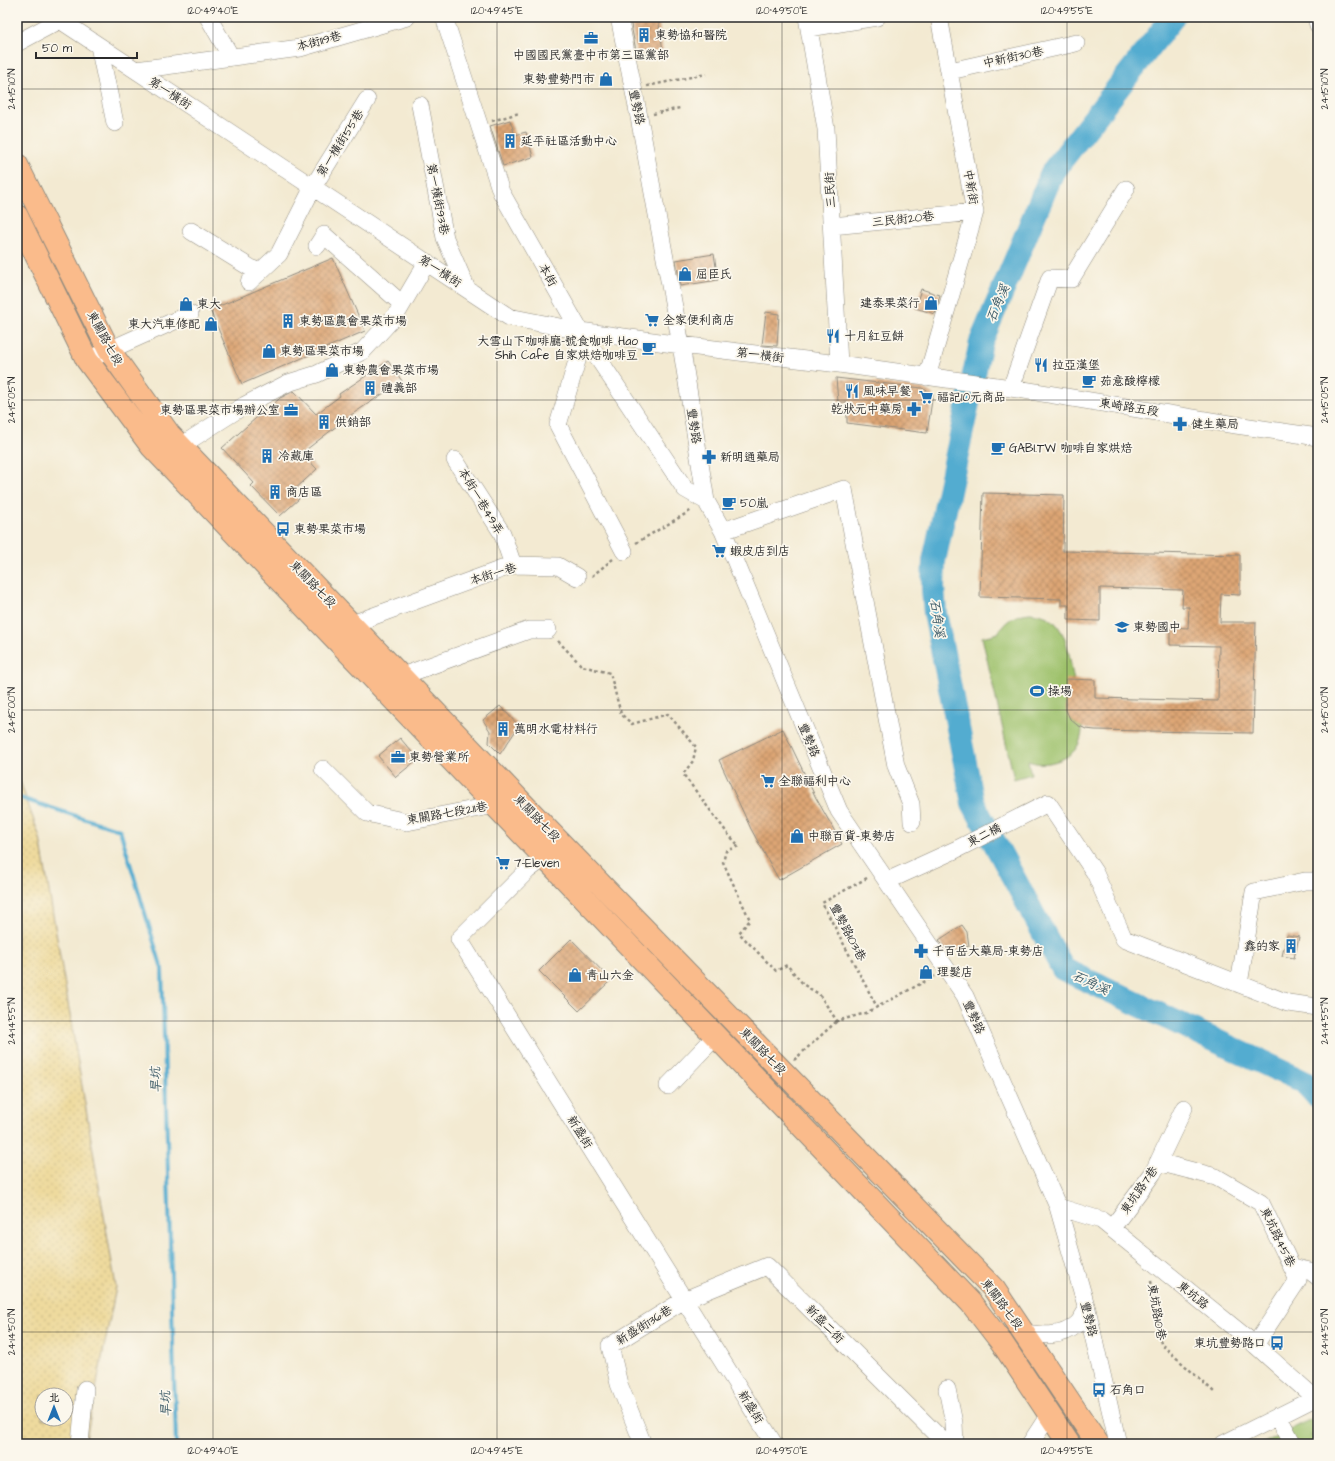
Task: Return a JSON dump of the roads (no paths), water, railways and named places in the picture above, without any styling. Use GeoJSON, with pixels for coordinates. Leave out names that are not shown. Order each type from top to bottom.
{"type":"FeatureCollection","features":[{"type":"Feature","properties":{"kind":"main road","name":"東關路七段"},"geometry":{"type":"LineString","coordinates":[[17,165],[109,350],[169,434],[994,1289],[1098,1444]]}},
{"type":"Feature","properties":{"kind":"main road","name":"東關路七段"},"geometry":{"type":"LineString","coordinates":[[17,216],[87,360],[152,447],[971,1303],[1002,1343],[1069,1444]]}},
{"type":"Feature","properties":{"kind":"street"},"geometry":{"type":"LineString","coordinates":[[208,17],[230,57]]}},
{"type":"Feature","properties":{"kind":"street","name":"本街119巷"},"geometry":{"type":"LineString","coordinates":[[136,70],[300,48],[407,17]]}},
{"type":"Feature","properties":{"kind":"street","name":"本街"},"geometry":{"type":"LineString","coordinates":[[444,17],[501,192],[580,331],[685,489],[706,501]]}},
{"type":"Feature","properties":{"kind":"street","name":"豐勢路"},"geometry":{"type":"LineString","coordinates":[[619,17],[681,345],[706,501],[723,532],[839,811],[964,996],[1058,1207],[1087,1309],[1118,1444]]}},
{"type":"Feature","properties":{"kind":"street"},"geometry":{"type":"LineString","coordinates":[[808,23],[877,17]]}},
{"type":"Feature","properties":{"kind":"street","name":"中新街"},"geometry":{"type":"LineString","coordinates":[[927,377],[975,212],[939,17]]}},
{"type":"Feature","properties":{"kind":"street"},"geometry":{"type":"LineString","coordinates":[[1316,17],[1318,25]]}},
{"type":"Feature","properties":{"kind":"street","name":"第一橫街"},"geometry":{"type":"LineString","coordinates":[[17,43],[60,18],[99,46],[509,317],[580,331],[839,364],[927,377]]}},
{"type":"Feature","properties":{"kind":"street","name":"三民街"},"geometry":{"type":"LineString","coordinates":[[808,23],[826,129],[839,364]]}},
{"type":"Feature","properties":{"kind":"street","name":"中新街30巷"},"geometry":{"type":"LineString","coordinates":[[950,71],[1076,43]]}},
{"type":"Feature","properties":{"kind":"street"},"geometry":{"type":"LineString","coordinates":[[99,46],[115,124]]}},
{"type":"Feature","properties":{"kind":"street","name":"第一橫街55巷"},"geometry":{"type":"LineString","coordinates":[[191,231],[254,277],[279,254],[313,187],[367,100]]}},
{"type":"Feature","properties":{"kind":"street","name":"第一橫街93巷"},"geometry":{"type":"LineString","coordinates":[[420,105],[445,238],[467,289]]}},
{"type":"Feature","properties":{"kind":"street"},"geometry":{"type":"LineString","coordinates":[[1011,388],[1050,278],[1071,279],[1126,189]]}},
{"type":"Feature","properties":{"kind":"street","name":"三民街20巷"},"geometry":{"type":"LineString","coordinates":[[832,226],[975,212]]}},
{"type":"Feature","properties":{"kind":"street"},"geometry":{"type":"LineString","coordinates":[[317,246],[324,235],[402,304]]}},
{"type":"Feature","properties":{"kind":"street"},"geometry":{"type":"LineString","coordinates":[[162,458],[252,402],[288,383],[317,374],[363,350],[396,315],[427,262]]}},
{"type":"Feature","properties":{"kind":"street"},"geometry":{"type":"LineString","coordinates":[[87,360],[190,314]]}},
{"type":"Feature","properties":{"kind":"street"},"geometry":{"type":"LineString","coordinates":[[580,331],[579,354],[558,424],[624,551]]}},
{"type":"Feature","properties":{"kind":"street","name":"東崎路五段"},"geometry":{"type":"LineString","coordinates":[[927,377],[1011,388],[1316,439]]}},
{"type":"Feature","properties":{"kind":"street","name":"本街一巷49弄"},"geometry":{"type":"LineString","coordinates":[[456,460],[502,533],[513,565]]}},
{"type":"Feature","properties":{"kind":"street"},"geometry":{"type":"LineString","coordinates":[[723,532],[844,488],[896,766],[911,804],[912,822]]}},
{"type":"Feature","properties":{"kind":"street","name":"本街一巷"},"geometry":{"type":"LineString","coordinates":[[352,624],[513,565],[558,566],[577,577]]}},
{"type":"Feature","properties":{"kind":"street"},"geometry":{"type":"LineString","coordinates":[[402,676],[528,630],[548,630]]}},
{"type":"Feature","properties":{"kind":"street","name":"東關路七段211巷"},"geometry":{"type":"LineString","coordinates":[[323,769],[367,813],[407,822],[495,805]]}},
{"type":"Feature","properties":{"kind":"street","name":"東二橋"},"geometry":{"type":"LineString","coordinates":[[883,876],[956,850],[1048,803],[1095,874],[1124,939],[1239,984]]}},
{"type":"Feature","properties":{"kind":"street","name":"新盛街"},"geometry":{"type":"LineString","coordinates":[[562,843],[528,870],[459,939],[774,1444]]}},
{"type":"Feature","properties":{"kind":"street"},"geometry":{"type":"LineString","coordinates":[[1318,881],[1305,881],[1254,892],[1239,984],[1288,1002],[1318,1007]]}},
{"type":"Feature","properties":{"kind":"street"},"geometry":{"type":"LineString","coordinates":[[668,1086],[716,1036]]}},
{"type":"Feature","properties":{"kind":"street","name":"東坑路7巷"},"geometry":{"type":"LineString","coordinates":[[1112,1228],[1153,1173],[1184,1108]]}},
{"type":"Feature","properties":{"kind":"street","name":"東坑路45巷"},"geometry":{"type":"LineString","coordinates":[[1158,1162],[1216,1177],[1262,1203],[1298,1280],[1255,1345]]}},
{"type":"Feature","properties":{"kind":"street","name":"東坑路"},"geometry":{"type":"LineString","coordinates":[[1058,1207],[1101,1220],[1112,1228],[1255,1345],[1317,1398]]}},
{"type":"Feature","properties":{"kind":"street","name":"新盛二街"},"geometry":{"type":"LineString","coordinates":[[684,1300],[767,1266],[946,1444]]}},
{"type":"Feature","properties":{"kind":"street"},"geometry":{"type":"LineString","coordinates":[[1292,1267],[1310,1271],[1318,1277]]}},
{"type":"Feature","properties":{"kind":"street","name":"新盛街136巷"},"geometry":{"type":"LineString","coordinates":[[643,1444],[619,1384],[610,1346],[684,1300]]}},
{"type":"Feature","properties":{"kind":"street"},"geometry":{"type":"LineString","coordinates":[[1024,1333],[1043,1335],[1062,1334],[1078,1324],[1087,1309]]}},
{"type":"Feature","properties":{"kind":"street"},"geometry":{"type":"LineString","coordinates":[[80,1444],[85,1389]]}},
{"type":"Feature","properties":{"kind":"street"},"geometry":{"type":"LineString","coordinates":[[947,1389],[954,1423],[955,1444]]}},
{"type":"Feature","properties":{"kind":"street"},"geometry":{"type":"LineString","coordinates":[[1223,1444],[1317,1398]]}},
{"type":"Feature","properties":{"kind":"street"},"geometry":{"type":"LineString","coordinates":[[1030,1444],[1049,1415]]}},
{"type":"Feature","properties":{"kind":"street"},"geometry":{"type":"LineString","coordinates":[[1278,1416],[1292,1444]]}},
{"type":"Feature","properties":{"kind":"waterway","name":"石角溪"},"geometry":{"type":"LineString","coordinates":[[1173,17],[1053,171],[981,342],[934,561],[933,588],[935,613],[973,803],[1063,969],[1304,1082],[1318,1097]]}},
{"type":"Feature","properties":{"kind":"waterway","name":"旱坑"},"geometry":{"type":"LineString","coordinates":[[17,797],[120,830],[162,969],[176,1444]]}},
{"type":"Feature","properties":{"kind":"place","name":"東勢協和醫院"},"geometry":{"type":"Point","coordinates":[644,35]}},
{"type":"Feature","properties":{"kind":"place","name":"中國國民黨臺中市第三區黨部"},"geometry":{"type":"Point","coordinates":[591,38]}},
{"type":"Feature","properties":{"kind":"place","name":"東勢豐勢門市"},"geometry":{"type":"Point","coordinates":[606,79]}},
{"type":"Feature","properties":{"kind":"place","name":"延平社區活動中心"},"geometry":{"type":"Point","coordinates":[510,141]}},
{"type":"Feature","properties":{"kind":"place","name":"屈臣氏"},"geometry":{"type":"Point","coordinates":[685,274]}},
{"type":"Feature","properties":{"kind":"place","name":"建泰果菜行"},"geometry":{"type":"Point","coordinates":[931,303]}},
{"type":"Feature","properties":{"kind":"place","name":"東大"},"geometry":{"type":"Point","coordinates":[186,304]}},
{"type":"Feature","properties":{"kind":"place","name":"全家便利商店"},"geometry":{"type":"Point","coordinates":[652,320]}},
{"type":"Feature","properties":{"kind":"place","name":"東勢區農會果菜市場"},"geometry":{"type":"Point","coordinates":[288,321]}},
{"type":"Feature","properties":{"kind":"place","name":"東大汽車修配"},"geometry":{"type":"Point","coordinates":[211,324]}},
{"type":"Feature","properties":{"kind":"place","name":"十月紅豆餅"},"geometry":{"type":"Point","coordinates":[833,336]}},
{"type":"Feature","properties":{"kind":"place","name":"大雪山下咖啡廳-號食咖啡 Hao Shih Cafe 自家烘焙咖啡豆"},"geometry":{"type":"Point","coordinates":[649,348]}},
{"type":"Feature","properties":{"kind":"place","name":"東勢區果菜市場"},"geometry":{"type":"Point","coordinates":[269,351]}},
{"type":"Feature","properties":{"kind":"place","name":"拉亞漢堡"},"geometry":{"type":"Point","coordinates":[1041,365]}},
{"type":"Feature","properties":{"kind":"place","name":"東勢農會果菜市場"},"geometry":{"type":"Point","coordinates":[332,370]}},
{"type":"Feature","properties":{"kind":"place","name":"茹意酸檸檬"},"geometry":{"type":"Point","coordinates":[1089,381]}},
{"type":"Feature","properties":{"kind":"place","name":"禮義部"},"geometry":{"type":"Point","coordinates":[370,388]}},
{"type":"Feature","properties":{"kind":"place","name":"風味早餐"},"geometry":{"type":"Point","coordinates":[852,391]}},
{"type":"Feature","properties":{"kind":"place","name":"福記10元商品"},"geometry":{"type":"Point","coordinates":[926,397]}},
{"type":"Feature","properties":{"kind":"place","name":"乾狀元中藥房"},"geometry":{"type":"Point","coordinates":[914,409]}},
{"type":"Feature","properties":{"kind":"place","name":"東勢區果菜市場辦公室"},"geometry":{"type":"Point","coordinates":[291,410]}},
{"type":"Feature","properties":{"kind":"place","name":"供銷部"},"geometry":{"type":"Point","coordinates":[324,422]}},
{"type":"Feature","properties":{"kind":"place","name":"健生藥局"},"geometry":{"type":"Point","coordinates":[1180,424]}},
{"type":"Feature","properties":{"kind":"place","name":"GABI.TW 咖啡自家烘焙"},"geometry":{"type":"Point","coordinates":[998,448]}},
{"type":"Feature","properties":{"kind":"place","name":"冷藏庫"},"geometry":{"type":"Point","coordinates":[267,456]}},
{"type":"Feature","properties":{"kind":"place","name":"新明通藥局"},"geometry":{"type":"Point","coordinates":[709,457]}},
{"type":"Feature","properties":{"kind":"place","name":"商店區"},"geometry":{"type":"Point","coordinates":[275,492]}},
{"type":"Feature","properties":{"kind":"place","name":"50嵐"},"geometry":{"type":"Point","coordinates":[729,503]}},
{"type":"Feature","properties":{"kind":"place","name":"東勢果菜市場"},"geometry":{"type":"Point","coordinates":[283,529]}},
{"type":"Feature","properties":{"kind":"place","name":"蝦皮店到店"},"geometry":{"type":"Point","coordinates":[719,551]}},
{"type":"Feature","properties":{"kind":"place","name":"東勢國中"},"geometry":{"type":"Point","coordinates":[1122,627]}},
{"type":"Feature","properties":{"kind":"place","name":"操場"},"geometry":{"type":"Point","coordinates":[1037,691]}},
{"type":"Feature","properties":{"kind":"place","name":"萬明水電材料行"},"geometry":{"type":"Point","coordinates":[503,729]}},
{"type":"Feature","properties":{"kind":"place","name":"東勢營業所"},"geometry":{"type":"Point","coordinates":[398,757]}},
{"type":"Feature","properties":{"kind":"place","name":"全聯福利中心"},"geometry":{"type":"Point","coordinates":[768,781]}},
{"type":"Feature","properties":{"kind":"place","name":"中聯百貨-東勢店"},"geometry":{"type":"Point","coordinates":[797,836]}},
{"type":"Feature","properties":{"kind":"place","name":"7-Eleven"},"geometry":{"type":"Point","coordinates":[503,863]}},
{"type":"Feature","properties":{"kind":"place","name":"鑫的家"},"geometry":{"type":"Point","coordinates":[1291,946]}},
{"type":"Feature","properties":{"kind":"place","name":"千百岳大藥局-東勢店"},"geometry":{"type":"Point","coordinates":[921,951]}},
{"type":"Feature","properties":{"kind":"place","name":"理髮店"},"geometry":{"type":"Point","coordinates":[926,972]}},
{"type":"Feature","properties":{"kind":"place","name":"青山六金"},"geometry":{"type":"Point","coordinates":[575,975]}},
{"type":"Feature","properties":{"kind":"place","name":"東坑豐勢路口"},"geometry":{"type":"Point","coordinates":[1277,1343]}},
{"type":"Feature","properties":{"kind":"place","name":"石角口"},"geometry":{"type":"Point","coordinates":[1099,1390]}}]}
